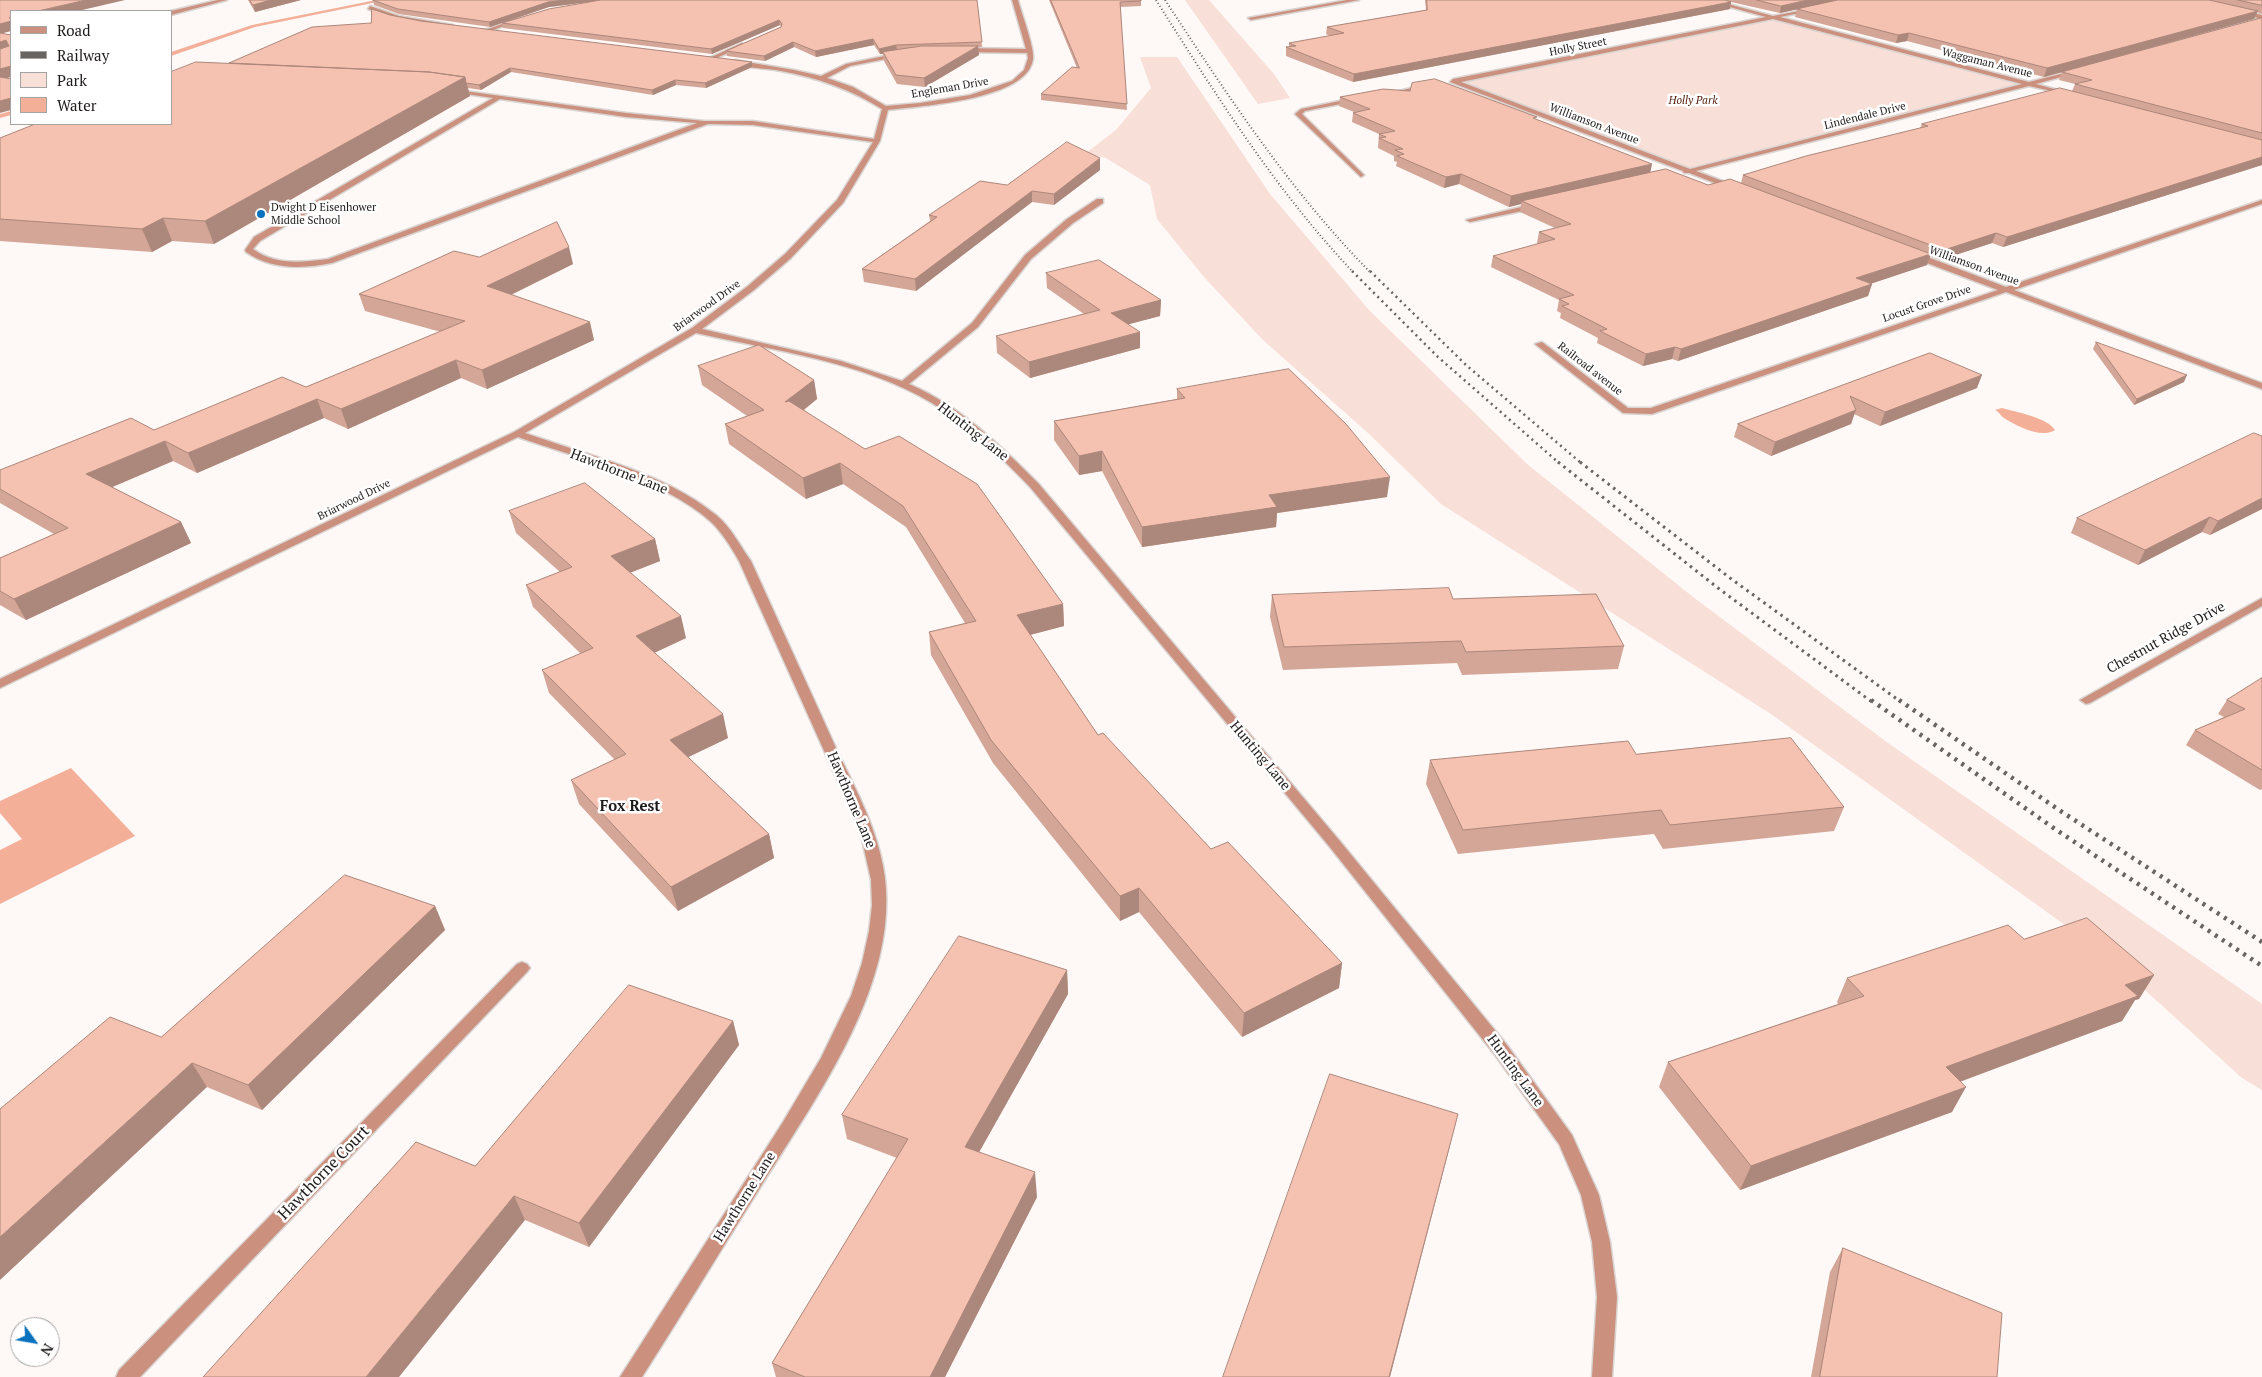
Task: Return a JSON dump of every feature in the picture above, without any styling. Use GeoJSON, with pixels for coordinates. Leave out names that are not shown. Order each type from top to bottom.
{"type":"FeatureCollection","features":[{"type":"Feature","properties":{"kind":"street"},"geometry":{"type":"LineString","coordinates":[[172,13],[224,0]]}},
{"type":"Feature","properties":{"kind":"street","name":"Engleman Drive"},"geometry":{"type":"LineString","coordinates":[[885,108],[966,97],[1010,84],[1023,77],[1031,64],[1015,0]]}},
{"type":"Feature","properties":{"kind":"street"},"geometry":{"type":"LineString","coordinates":[[1251,18],[1356,0]]}},
{"type":"Feature","properties":{"kind":"street","name":"Waggaman Avenue"},"geometry":{"type":"LineString","coordinates":[[1707,0],[2074,96]]}},
{"type":"Feature","properties":{"kind":"street","name":"Holly Street"},"geometry":{"type":"LineString","coordinates":[[1444,83],[1824,7]]}},
{"type":"Feature","properties":{"kind":"street"},"geometry":{"type":"LineString","coordinates":[[370,8],[398,17],[460,26]]}},
{"type":"Feature","properties":{"kind":"street"},"geometry":{"type":"LineString","coordinates":[[2229,10],[2262,17]]}},
{"type":"Feature","properties":{"kind":"street"},"geometry":{"type":"LineString","coordinates":[[488,30],[525,17]]}},
{"type":"Feature","properties":{"kind":"street"},"geometry":{"type":"LineString","coordinates":[[2253,24],[2262,21]]}},
{"type":"Feature","properties":{"kind":"street"},"geometry":{"type":"LineString","coordinates":[[479,29],[508,32]]}},
{"type":"Feature","properties":{"kind":"street"},"geometry":{"type":"LineString","coordinates":[[712,58],[746,44]]}},
{"type":"Feature","properties":{"kind":"street"},"geometry":{"type":"LineString","coordinates":[[952,50],[1029,51]]}},
{"type":"Feature","properties":{"kind":"street"},"geometry":{"type":"LineString","coordinates":[[822,78],[848,65],[909,54]]}},
{"type":"Feature","properties":{"kind":"street"},"geometry":{"type":"LineString","coordinates":[[702,57],[778,68],[822,78],[859,91],[885,108]]}},
{"type":"Feature","properties":{"kind":"street","name":"Lindendale Drive"},"geometry":{"type":"LineString","coordinates":[[1678,174],[2088,69]]}},
{"type":"Feature","properties":{"kind":"street","name":"Williamson Avenue"},"geometry":{"type":"LineString","coordinates":[[1453,82],[1744,192]]}},
{"type":"Feature","properties":{"kind":"street"},"geometry":{"type":"LineString","coordinates":[[1379,95],[1435,85]]}},
{"type":"Feature","properties":{"kind":"street"},"geometry":{"type":"LineString","coordinates":[[443,88],[626,115],[708,122],[753,123],[877,141]]}},
{"type":"Feature","properties":{"kind":"street"},"geometry":{"type":"LineString","coordinates":[[499,97],[256,240],[248,250],[259,260],[288,265],[330,261],[708,122]]}},
{"type":"Feature","properties":{"kind":"street"},"geometry":{"type":"LineString","coordinates":[[1361,99],[1303,110],[1298,114],[1361,175]]}},
{"type":"Feature","properties":{"kind":"street","name":"Briarwood Drive"},"geometry":{"type":"LineString","coordinates":[[0,684],[517,434],[621,376],[695,330],[751,288],[788,256],[840,201],[877,141],[885,108]]}},
{"type":"Feature","properties":{"kind":"street"},"geometry":{"type":"LineString","coordinates":[[903,386],[975,325],[1028,257],[1070,222],[1100,201]]}},
{"type":"Feature","properties":{"kind":"street","name":"Locust Grove Drive"},"geometry":{"type":"LineString","coordinates":[[1626,412],[1652,411],[2262,202]]}},
{"type":"Feature","properties":{"kind":"street"},"geometry":{"type":"LineString","coordinates":[[1470,220],[1546,203]]}},
{"type":"Feature","properties":{"kind":"street","name":"Williamson Avenue"},"geometry":{"type":"LineString","coordinates":[[1903,251],[2262,386]]}},
{"type":"Feature","properties":{"kind":"street","name":"Hunting Lane"},"geometry":{"type":"LineString","coordinates":[[695,330],[861,370],[920,392],[1000,450],[1034,485],[1334,843],[1501,1050],[1566,1140],[1590,1195],[1601,1242],[1607,1297],[1602,1377]]}},
{"type":"Feature","properties":{"kind":"street","name":"Railroad avenue"},"geometry":{"type":"LineString","coordinates":[[1539,344],[1626,412]]}},
{"type":"Feature","properties":{"kind":"street","name":"Hawthorne Lane"},"geometry":{"type":"LineString","coordinates":[[517,434],[633,476],[673,493],[713,519],[726,532],[744,561],[867,831],[876,859],[880,894],[877,932],[868,967],[844,1029],[796,1116],[630,1377]]}},
{"type":"Feature","properties":{"kind":"street","name":"Chestnut Ridge Drive"},"geometry":{"type":"LineString","coordinates":[[2086,700],[2262,601]]}},
{"type":"Feature","properties":{"kind":"street","name":"Hawthorne Court"},"geometry":{"type":"LineString","coordinates":[[126,1377],[522,968]]}},
{"type":"Feature","properties":{"kind":"green space"},"geometry":{"type":"Polygon","coordinates":[[[1185,0],[1209,0],[1274,74],[1290,98],[1258,104],[1185,0]]]}},
{"type":"Feature","properties":{"kind":"green space","name":"Holly Park"},"geometry":{"type":"Polygon","coordinates":[[[1775,18],[2027,84],[1688,171],[1453,81],[1775,18]]]}},
{"type":"Feature","properties":{"kind":"green space"},"geometry":{"type":"Polygon","coordinates":[[[1140,57],[1177,57],[1270,194],[1369,310],[1527,464],[1693,597],[1888,743],[2262,1004],[2262,1090],[2242,1078],[2104,953],[1771,714],[1441,504],[1367,432],[1263,340],[1204,277],[1157,219],[1150,185],[1106,158],[1086,153],[1116,130],[1151,88],[1140,57]]]}},
{"type":"Feature","properties":{"kind":"water"},"geometry":{"type":"Polygon","coordinates":[[[2002,408],[2038,418],[2051,425],[2055,430],[2043,433],[2022,428],[2004,418],[1995,410],[2002,408]]]}},
{"type":"Feature","properties":{"kind":"water"},"geometry":{"type":"Polygon","coordinates":[[[71,768],[135,836],[0,904],[0,850],[22,839],[0,813],[0,801],[71,768]]]}},
{"type":"Feature","properties":{"kind":"building"},"geometry":{"type":"Polygon","coordinates":[[[0,0],[86,0],[42,10],[10,10],[10,21],[0,24],[0,0]]]}},
{"type":"Feature","properties":{"kind":"building"},"geometry":{"type":"Polygon","coordinates":[[[250,0],[271,0],[253,5],[250,0]]]}},
{"type":"Feature","properties":{"kind":"building"},"geometry":{"type":"Polygon","coordinates":[[[373,0],[565,0],[548,2],[489,22],[398,9],[373,0]]]}},
{"type":"Feature","properties":{"kind":"building"},"geometry":{"type":"Polygon","coordinates":[[[601,0],[977,0],[982,42],[896,45],[879,49],[873,39],[815,51],[793,42],[764,56],[726,51],[781,27],[782,24],[779,20],[711,49],[502,23],[549,9],[601,0]]]}},
{"type":"Feature","properties":{"kind":"building"},"geometry":{"type":"Polygon","coordinates":[[[1051,0],[1141,0],[1120,2],[1127,104],[1041,94],[1072,67],[1079,68],[1051,0]]]}},
{"type":"Feature","properties":{"kind":"building"},"geometry":{"type":"Polygon","coordinates":[[[1427,0],[1725,0],[1731,2],[1354,74],[1286,47],[1296,46],[1289,43],[1344,33],[1327,27],[1427,10],[1427,0]]]}},
{"type":"Feature","properties":{"kind":"building"},"geometry":{"type":"Polygon","coordinates":[[[1757,0],[1808,0],[1781,6],[1757,0]]]}},
{"type":"Feature","properties":{"kind":"building"},"geometry":{"type":"Polygon","coordinates":[[[1838,0],[2209,0],[2258,11],[2047,68],[1909,33],[1898,35],[1797,9],[1838,0]]]}},
{"type":"Feature","properties":{"kind":"building"},"geometry":{"type":"Polygon","coordinates":[[[2238,0],[2262,0],[2262,5],[2238,0]]]}},
{"type":"Feature","properties":{"kind":"building"},"geometry":{"type":"Polygon","coordinates":[[[372,9],[390,15],[421,21],[752,62],[705,83],[675,80],[652,90],[510,68],[479,85],[466,83],[465,77],[429,72],[229,63],[312,27],[371,23],[372,9]]]}},
{"type":"Feature","properties":{"kind":"building"},"geometry":{"type":"Polygon","coordinates":[[[2262,18],[2262,133],[2075,84],[2092,80],[2062,72],[2262,18]]]}},
{"type":"Feature","properties":{"kind":"building"},"geometry":{"type":"Polygon","coordinates":[[[0,33],[10,35],[10,66],[0,69],[0,49],[9,46],[6,40],[0,42],[0,33]]]}},
{"type":"Feature","properties":{"kind":"building"},"geometry":{"type":"Polygon","coordinates":[[[922,46],[978,46],[924,78],[896,75],[883,52],[922,46]]]}},
{"type":"Feature","properties":{"kind":"building"},"geometry":{"type":"Polygon","coordinates":[[[196,62],[429,72],[465,77],[205,221],[163,218],[142,229],[0,219],[0,138],[32,125],[172,125],[172,72],[196,62]]]}},
{"type":"Feature","properties":{"kind":"building"},"geometry":{"type":"Polygon","coordinates":[[[0,77],[10,79],[10,98],[0,101],[0,77]]]}},
{"type":"Feature","properties":{"kind":"building"},"geometry":{"type":"Polygon","coordinates":[[[1435,79],[1537,117],[1533,118],[1652,164],[1511,196],[1461,174],[1446,177],[1397,156],[1404,154],[1395,150],[1403,149],[1379,138],[1386,137],[1379,134],[1395,131],[1353,113],[1370,109],[1340,97],[1383,89],[1410,91],[1412,83],[1435,79]]]}},
{"type":"Feature","properties":{"kind":"building"},"geometry":{"type":"Polygon","coordinates":[[[2060,88],[2262,140],[2262,157],[2007,237],[1996,233],[1944,250],[1743,175],[1806,156],[1928,126],[1922,124],[2060,88]]]}},
{"type":"Feature","properties":{"kind":"building"},"geometry":{"type":"Polygon","coordinates":[[[1067,142],[1100,158],[1054,194],[1032,191],[915,279],[862,269],[937,217],[929,215],[980,181],[1007,185],[1067,142]]]}},
{"type":"Feature","properties":{"kind":"building"},"geometry":{"type":"Polygon","coordinates":[[[1666,169],[1708,185],[1730,179],[1931,254],[1856,278],[1872,284],[1681,349],[1675,347],[1646,354],[1600,331],[1607,329],[1562,306],[1569,304],[1559,299],[1574,295],[1493,256],[1555,239],[1539,232],[1571,224],[1522,201],[1666,169]]]}},
{"type":"Feature","properties":{"kind":"building"},"geometry":{"type":"Polygon","coordinates":[[[557,222],[569,247],[487,286],[590,322],[482,370],[456,360],[341,409],[317,399],[188,453],[165,441],[86,474],[181,522],[14,599],[0,591],[0,558],[68,528],[0,489],[0,470],[131,418],[154,430],[282,377],[306,387],[465,321],[359,294],[454,251],[479,257],[557,222]]]}},
{"type":"Feature","properties":{"kind":"building"},"geometry":{"type":"Polygon","coordinates":[[[1099,260],[1161,300],[1111,313],[1140,332],[1029,362],[996,336],[1100,310],[1046,273],[1099,260]]]}},
{"type":"Feature","properties":{"kind":"building"},"geometry":{"type":"Polygon","coordinates":[[[2096,342],[2187,375],[2137,399],[2096,342]]]}},
{"type":"Feature","properties":{"kind":"building"},"geometry":{"type":"Polygon","coordinates":[[[759,345],[814,380],[785,402],[789,401],[865,449],[899,436],[977,484],[1063,604],[1017,615],[1098,735],[1103,733],[1211,849],[1228,842],[1342,963],[1244,1013],[1139,888],[1120,896],[991,740],[929,632],[976,621],[903,506],[840,463],[803,478],[725,424],[764,410],[698,366],[759,345]]]}},
{"type":"Feature","properties":{"kind":"building"},"geometry":{"type":"Polygon","coordinates":[[[1930,353],[1982,375],[1885,412],[1850,396],[1856,410],[1775,442],[1738,424],[1930,353]]]}},
{"type":"Feature","properties":{"kind":"building"},"geometry":{"type":"Polygon","coordinates":[[[1289,369],[1346,424],[1390,477],[1269,495],[1277,507],[1142,527],[1102,451],[1079,456],[1054,421],[1185,398],[1177,389],[1289,369]]]}},
{"type":"Feature","properties":{"kind":"building"},"geometry":{"type":"Polygon","coordinates":[[[2254,433],[2262,436],[2262,498],[2218,521],[2210,517],[2145,550],[2077,518],[2254,433]]]}},
{"type":"Feature","properties":{"kind":"building"},"geometry":{"type":"Polygon","coordinates":[[[585,483],[655,539],[611,556],[681,616],[636,636],[723,714],[670,740],[769,834],[671,887],[571,780],[626,754],[542,670],[593,648],[526,585],[572,567],[509,511],[585,483]]]}},
{"type":"Feature","properties":{"kind":"building"},"geometry":{"type":"Polygon","coordinates":[[[1449,588],[1453,599],[1596,594],[1624,646],[1466,652],[1461,641],[1284,647],[1272,595],[1449,588]]]}},
{"type":"Feature","properties":{"kind":"building"},"geometry":{"type":"Polygon","coordinates":[[[2262,678],[2262,770],[2195,730],[2245,709],[2227,700],[2262,678]]]}},
{"type":"Feature","properties":{"kind":"building"},"geometry":{"type":"Polygon","coordinates":[[[1791,738],[1844,807],[1670,825],[1661,810],[1463,830],[1430,760],[1628,741],[1636,754],[1791,738]]]}},
{"type":"Feature","properties":{"kind":"building"},"geometry":{"type":"Polygon","coordinates":[[[345,875],[435,906],[248,1085],[192,1063],[0,1237],[0,1109],[110,1017],[161,1037],[345,875]]]}},
{"type":"Feature","properties":{"kind":"building"},"geometry":{"type":"Polygon","coordinates":[[[2087,918],[2154,975],[2125,985],[2138,996],[1946,1067],[1966,1087],[1751,1166],[1668,1062],[1864,996],[1847,978],[2008,925],[2024,939],[2087,918]]]}},
{"type":"Feature","properties":{"kind":"building"},"geometry":{"type":"Polygon","coordinates":[[[959,936],[1067,970],[965,1147],[1035,1172],[930,1377],[805,1377],[772,1363],[908,1139],[842,1115],[959,936]]]}},
{"type":"Feature","properties":{"kind":"building"},"geometry":{"type":"Polygon","coordinates":[[[629,985],[733,1021],[579,1223],[514,1196],[366,1377],[203,1377],[416,1142],[475,1166],[629,985]]]}},
{"type":"Feature","properties":{"kind":"building"},"geometry":{"type":"Polygon","coordinates":[[[1330,1074],[1458,1114],[1389,1377],[1223,1377],[1330,1074]]]}},
{"type":"Feature","properties":{"kind":"building"},"geometry":{"type":"Polygon","coordinates":[[[1843,1248],[2002,1313],[1997,1377],[1820,1377],[1843,1248]]]}},
{"type":"Feature","properties":{"kind":"waterway"},"geometry":{"type":"LineString","coordinates":[[172,54],[254,26],[384,0]]}},
{"type":"Feature","properties":{"kind":"waterway"},"geometry":{"type":"LineString","coordinates":[[0,116],[10,113]]}},
{"type":"Feature","properties":{"kind":"railway"},"geometry":{"type":"LineString","coordinates":[[1156,0],[1224,107],[1273,176],[1326,242],[1354,273]]}},
{"type":"Feature","properties":{"kind":"railway"},"geometry":{"type":"LineString","coordinates":[[1165,0],[1261,142],[1341,242],[1371,273]]}},
{"type":"Feature","properties":{"kind":"railway"},"geometry":{"type":"LineString","coordinates":[[1370,271],[1466,365],[1581,463]]}},
{"type":"Feature","properties":{"kind":"railway"},"geometry":{"type":"LineString","coordinates":[[1354,273],[1438,357],[1559,463]]}},
{"type":"Feature","properties":{"kind":"railway"},"geometry":{"type":"LineString","coordinates":[[1558,462],[1718,588],[1872,702]]}},
{"type":"Feature","properties":{"kind":"railway"},"geometry":{"type":"LineString","coordinates":[[1580,462],[1730,578],[1901,702]]}},
{"type":"Feature","properties":{"kind":"railway"},"geometry":{"type":"LineString","coordinates":[[1871,700],[2055,829],[2262,966]]}},
{"type":"Feature","properties":{"kind":"railway"},"geometry":{"type":"LineString","coordinates":[[1899,700],[2059,810],[2262,942]]}},
{"type":"Feature","properties":{"kind":"place","name":"Dwight D Eisenhower Middle School"},"geometry":{"type":"Point","coordinates":[261,214]}},
{"type":"Feature","properties":{"kind":"district","name":"Fox Rest"},"geometry":{"type":"Point","coordinates":[630,807]}}]}
